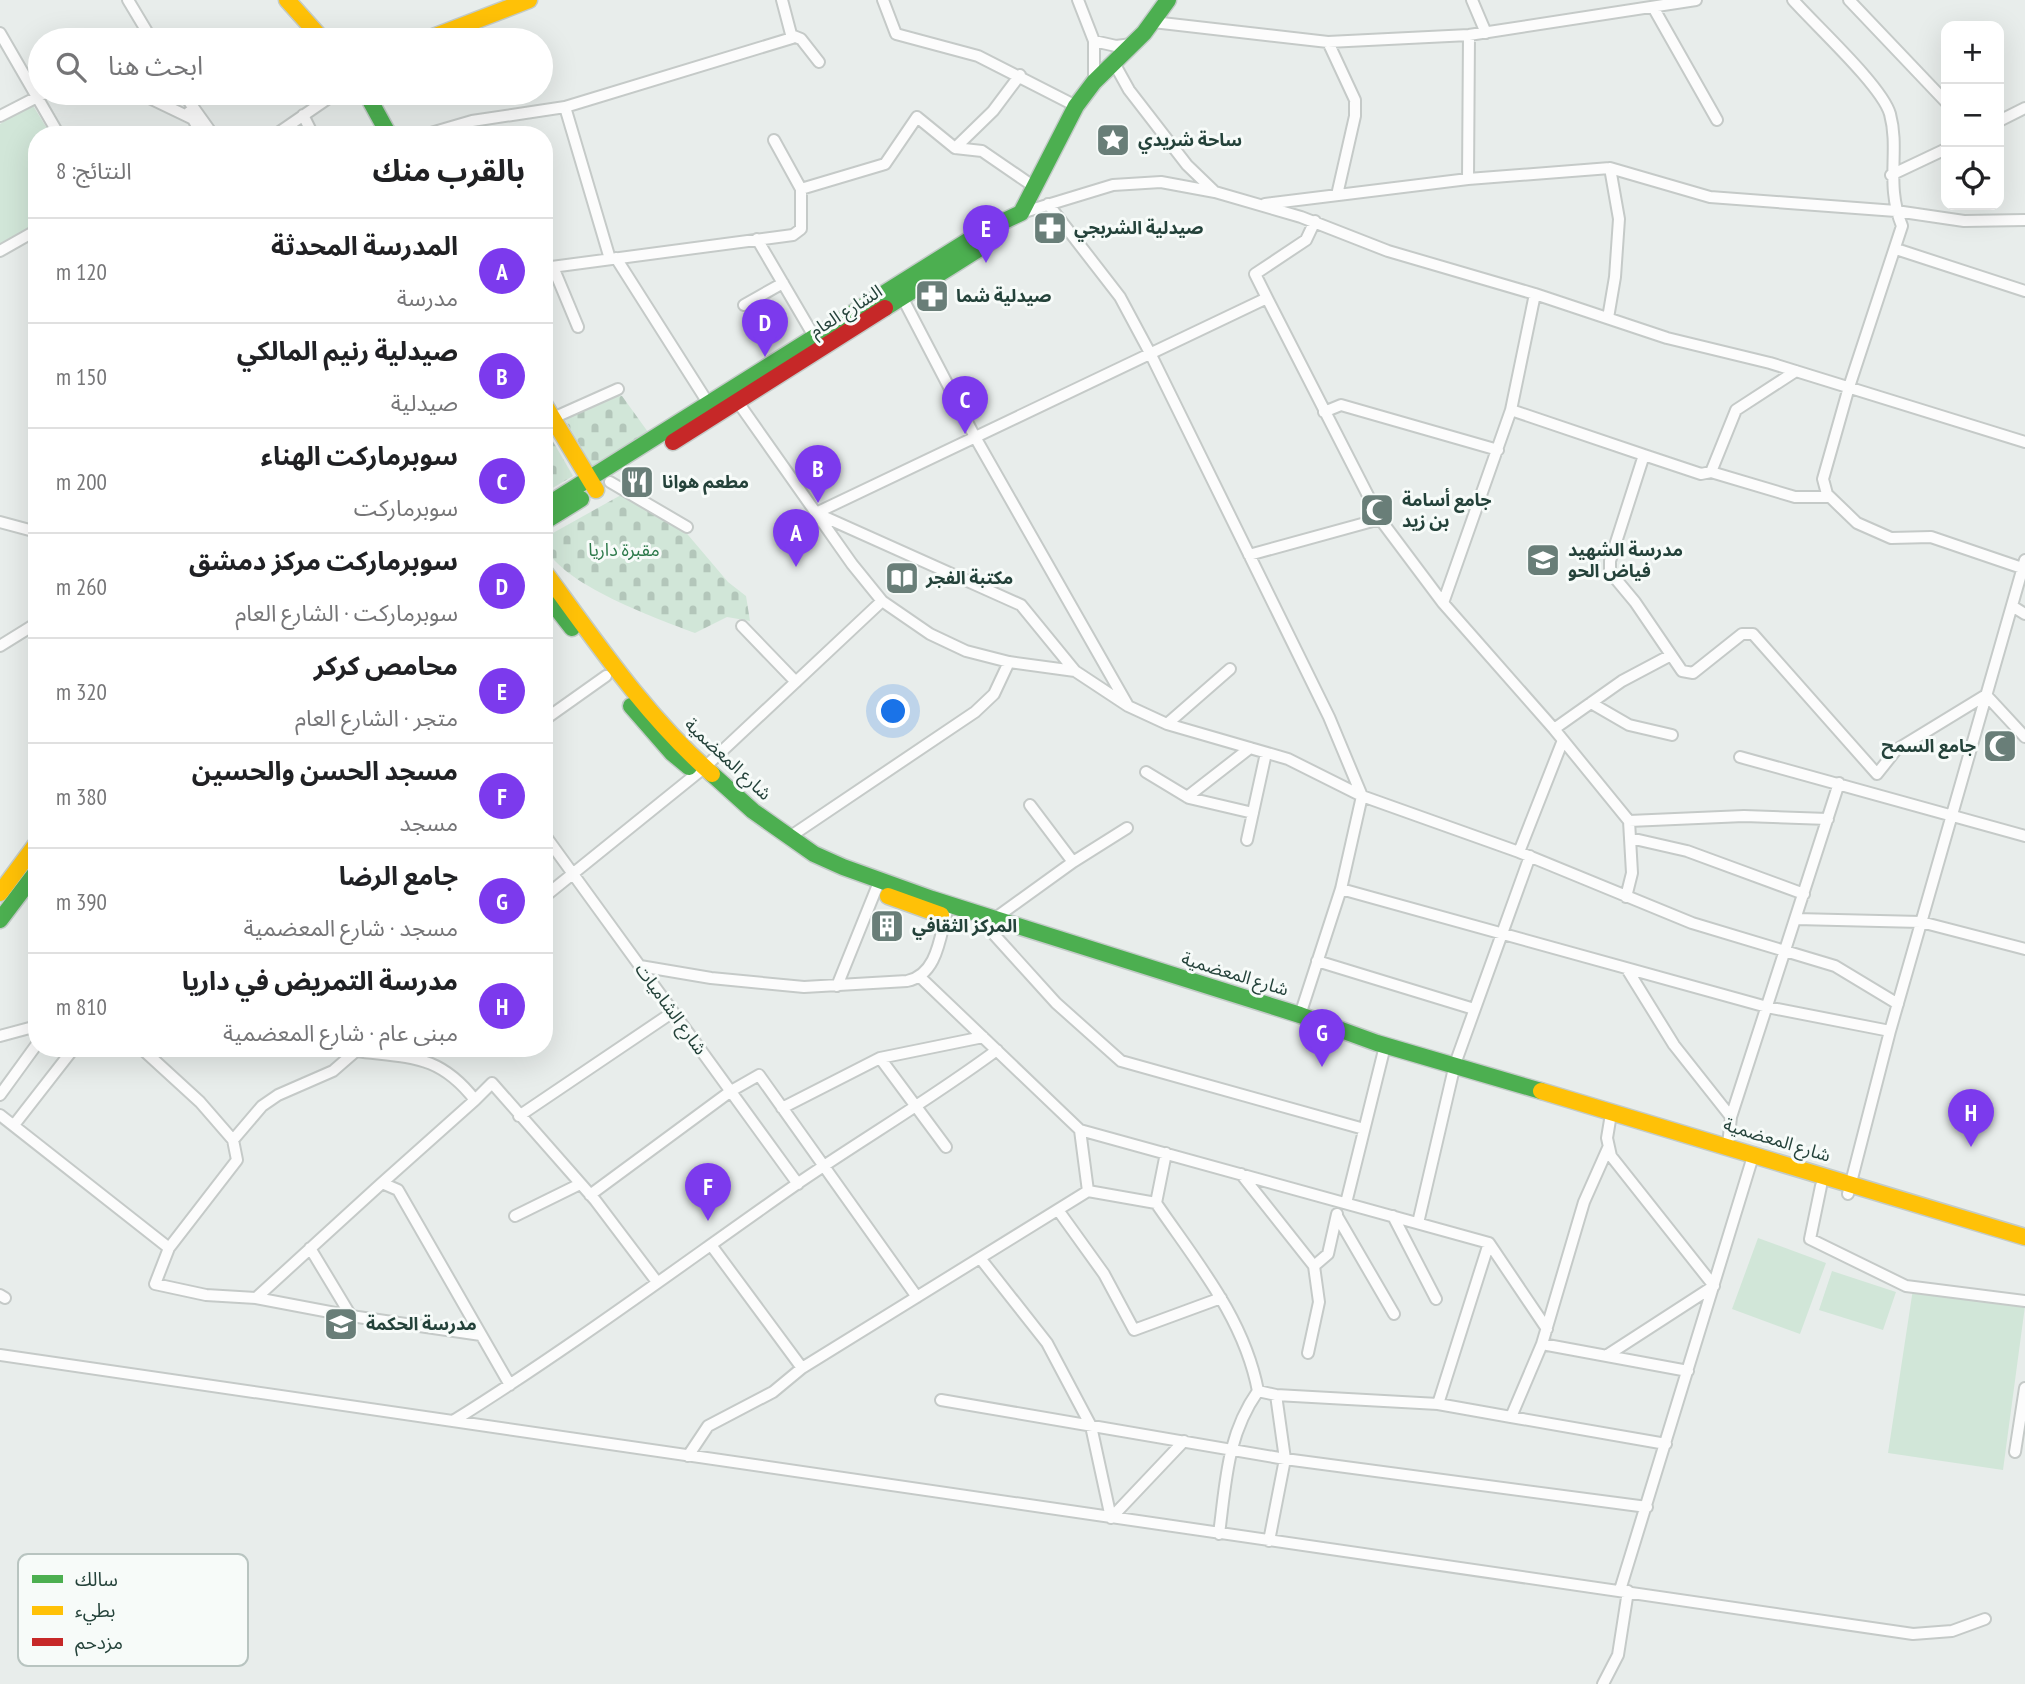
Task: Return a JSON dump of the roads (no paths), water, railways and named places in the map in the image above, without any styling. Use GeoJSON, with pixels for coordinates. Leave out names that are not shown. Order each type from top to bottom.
{"type":"FeatureCollection","features":[{"type":"Feature","properties":{"kind":"main road"},"geometry":{"type":"LineString","coordinates":[[287,0],[312,28]]}},
{"type":"Feature","properties":{"kind":"main road"},"geometry":{"type":"LineString","coordinates":[[450,28],[529,0]]}},
{"type":"Feature","properties":{"kind":"main road"},"geometry":{"type":"LineString","coordinates":[[1021,213],[1076,106],[1094,82],[1135,44],[1168,0]]}},
{"type":"Feature","properties":{"kind":"main road"},"geometry":{"type":"LineString","coordinates":[[373,105],[384,126]]}},
{"type":"Feature","properties":{"kind":"main road","name":"الشارع العام"},"geometry":{"type":"LineString","coordinates":[[553,516],[713,410],[900,292],[992,240],[1021,213]]}},
{"type":"Feature","properties":{"kind":"main road"},"geometry":{"type":"LineString","coordinates":[[734,397],[815,338],[900,292]]}},
{"type":"Feature","properties":{"kind":"main road"},"geometry":{"type":"LineString","coordinates":[[553,418],[599,484]]}},
{"type":"Feature","properties":{"kind":"main road","name":"الشارع العام"},"geometry":{"type":"LineString","coordinates":[[553,503],[599,484]]}},
{"type":"Feature","properties":{"kind":"main road","name":"شارع المعضمية"},"geometry":{"type":"LineString","coordinates":[[553,583],[622,678],[701,770],[788,842],[877,886],[991,924],[1377,1043],[1610,1120],[1753,1159],[1950,1219],[2025,1237]]}},
{"type":"Feature","properties":{"kind":"main road","name":"شارع المعضمية"},"geometry":{"type":"LineString","coordinates":[[553,604],[606,676],[672,753],[701,770],[814,854],[877,886]]}},
{"type":"Feature","properties":{"kind":"main road"},"geometry":{"type":"LineString","coordinates":[[2,883],[28,853]]}},
{"type":"Feature","properties":{"kind":"main road"},"geometry":{"type":"LineString","coordinates":[[0,920],[28,883]]}},
{"type":"Feature","properties":{"kind":"main road","name":"شارع المعضمية"},"geometry":{"type":"LineString","coordinates":[[1298,1020],[1384,1050],[1728,1145],[1753,1159],[1821,1186],[1850,1188]]}},
{"type":"Feature","properties":{"kind":"main road","name":"شارع المعضمية"},"geometry":{"type":"LineString","coordinates":[[1950,1219],[2025,1248]]}},
{"type":"Feature","properties":{"kind":"street"},"geometry":{"type":"LineString","coordinates":[[128,0],[145,28]]}},
{"type":"Feature","properties":{"kind":"street"},"geometry":{"type":"LineString","coordinates":[[455,126],[565,107],[792,38],[782,0]]}},
{"type":"Feature","properties":{"kind":"street"},"geometry":{"type":"LineString","coordinates":[[883,0],[896,34],[978,56],[1020,75],[1076,106]]}},
{"type":"Feature","properties":{"kind":"street"},"geometry":{"type":"LineString","coordinates":[[1078,0],[1094,41],[1094,82]]}},
{"type":"Feature","properties":{"kind":"street"},"geometry":{"type":"LineString","coordinates":[[1472,0],[1486,33]]}},
{"type":"Feature","properties":{"kind":"street"},"geometry":{"type":"LineString","coordinates":[[1607,0],[1612,13]]}},
{"type":"Feature","properties":{"kind":"street"},"geometry":{"type":"LineString","coordinates":[[1153,22],[1328,42],[1469,35],[1696,0]]}},
{"type":"Feature","properties":{"kind":"street"},"geometry":{"type":"LineString","coordinates":[[1793,0],[1885,100],[1893,129],[1891,175],[1896,211],[1902,226],[1849,387],[1823,479],[1830,497],[1857,523],[1891,538],[1931,537],[2024,566],[1898,1004],[1850,1188]]}},
{"type":"Feature","properties":{"kind":"street"},"geometry":{"type":"LineString","coordinates":[[1849,0],[1941,97]]}},
{"type":"Feature","properties":{"kind":"street"},"geometry":{"type":"LineString","coordinates":[[1653,6],[1717,120]]}},
{"type":"Feature","properties":{"kind":"street"},"geometry":{"type":"LineString","coordinates":[[0,33],[28,76]]}},
{"type":"Feature","properties":{"kind":"street"},"geometry":{"type":"LineString","coordinates":[[791,34],[801,39],[819,62]]}},
{"type":"Feature","properties":{"kind":"street"},"geometry":{"type":"LineString","coordinates":[[1468,179],[1469,35]]}},
{"type":"Feature","properties":{"kind":"street"},"geometry":{"type":"LineString","coordinates":[[1094,41],[1116,46],[1135,44]]}},
{"type":"Feature","properties":{"kind":"street"},"geometry":{"type":"LineString","coordinates":[[1328,42],[1355,100],[1355,116],[1337,195]]}},
{"type":"Feature","properties":{"kind":"street"},"geometry":{"type":"LineString","coordinates":[[1114,63],[1129,90],[1187,165],[1216,192]]}},
{"type":"Feature","properties":{"kind":"street"},"geometry":{"type":"LineString","coordinates":[[955,148],[993,111],[1020,75]]}},
{"type":"Feature","properties":{"kind":"street"},"geometry":{"type":"LineString","coordinates":[[0,116],[28,101]]}},
{"type":"Feature","properties":{"kind":"street"},"geometry":{"type":"LineString","coordinates":[[45,105],[55,126]]}},
{"type":"Feature","properties":{"kind":"street"},"geometry":{"type":"LineString","coordinates":[[164,105],[191,118]]}},
{"type":"Feature","properties":{"kind":"street"},"geometry":{"type":"LineString","coordinates":[[187,105],[196,126]]}},
{"type":"Feature","properties":{"kind":"street"},"geometry":{"type":"LineString","coordinates":[[192,105],[207,126]]}},
{"type":"Feature","properties":{"kind":"street"},"geometry":{"type":"LineString","coordinates":[[288,126],[318,105]]}},
{"type":"Feature","properties":{"kind":"street"},"geometry":{"type":"LineString","coordinates":[[565,107],[613,259],[713,410]]}},
{"type":"Feature","properties":{"kind":"street"},"geometry":{"type":"LineString","coordinates":[[2004,118],[2025,108]]}},
{"type":"Feature","properties":{"kind":"street"},"geometry":{"type":"LineString","coordinates":[[303,116],[308,126]]}},
{"type":"Feature","properties":{"kind":"street"},"geometry":{"type":"LineString","coordinates":[[801,189],[884,164],[917,117],[955,148],[982,151],[1033,186]]}},
{"type":"Feature","properties":{"kind":"street"},"geometry":{"type":"LineString","coordinates":[[553,266],[793,235],[801,229],[801,189],[774,140]]}},
{"type":"Feature","properties":{"kind":"street"},"geometry":{"type":"LineString","coordinates":[[1891,175],[1941,151]]}},
{"type":"Feature","properties":{"kind":"street"},"geometry":{"type":"LineString","coordinates":[[1608,318],[1619,219],[1610,168]]}},
{"type":"Feature","properties":{"kind":"street"},"geometry":{"type":"LineString","coordinates":[[1261,205],[1468,179],[1610,168],[1710,197],[1896,211],[1964,221],[2025,220]]}},
{"type":"Feature","properties":{"kind":"street"},"geometry":{"type":"LineString","coordinates":[[1021,213],[1113,185],[1161,182],[1216,192],[1315,221],[1388,251],[1535,293],[1667,338],[1796,371],[2025,442]]}},
{"type":"Feature","properties":{"kind":"street"},"geometry":{"type":"LineString","coordinates":[[1048,204],[1120,296],[1329,717],[1362,796],[1341,889],[1298,1020]]}},
{"type":"Feature","properties":{"kind":"street"},"geometry":{"type":"LineString","coordinates":[[1315,221],[1306,240],[1255,274],[1380,520],[1443,603],[1554,729],[1629,821],[1632,873],[1626,897]]}},
{"type":"Feature","properties":{"kind":"street"},"geometry":{"type":"LineString","coordinates":[[0,251],[28,235]]}},
{"type":"Feature","properties":{"kind":"street"},"geometry":{"type":"LineString","coordinates":[[757,239],[815,338]]}},
{"type":"Feature","properties":{"kind":"street"},"geometry":{"type":"LineString","coordinates":[[1896,249],[2025,291]]}},
{"type":"Feature","properties":{"kind":"street"},"geometry":{"type":"LineString","coordinates":[[553,275],[578,327]]}},
{"type":"Feature","properties":{"kind":"street"},"geometry":{"type":"LineString","coordinates":[[744,305],[783,283]]}},
{"type":"Feature","properties":{"kind":"street"},"geometry":{"type":"LineString","coordinates":[[900,292],[975,436],[1128,706]]}},
{"type":"Feature","properties":{"kind":"street"},"geometry":{"type":"LineString","coordinates":[[1443,603],[1511,410],[1535,293]]}},
{"type":"Feature","properties":{"kind":"street"},"geometry":{"type":"LineString","coordinates":[[816,513],[1267,298]]}},
{"type":"Feature","properties":{"kind":"street"},"geometry":{"type":"LineString","coordinates":[[1711,472],[1736,410],[1796,371]]}},
{"type":"Feature","properties":{"kind":"street"},"geometry":{"type":"LineString","coordinates":[[553,409],[618,388]]}},
{"type":"Feature","properties":{"kind":"street"},"geometry":{"type":"LineString","coordinates":[[734,397],[882,601],[930,634],[966,651],[1009,662],[1075,671]]}},
{"type":"Feature","properties":{"kind":"street"},"geometry":{"type":"LineString","coordinates":[[1324,412],[1341,405],[1498,450]]}},
{"type":"Feature","properties":{"kind":"street"},"geometry":{"type":"LineString","coordinates":[[1511,410],[1702,474],[1711,472],[1794,497],[1830,497]]}},
{"type":"Feature","properties":{"kind":"street"},"geometry":{"type":"LineString","coordinates":[[1644,455],[1609,561],[1610,572],[1635,602],[1682,671],[1693,673],[1742,634],[1753,634],[1877,774],[1904,744],[1986,695]]}},
{"type":"Feature","properties":{"kind":"street"},"geometry":{"type":"LineString","coordinates":[[599,484],[687,527]]}},
{"type":"Feature","properties":{"kind":"street"},"geometry":{"type":"LineString","coordinates":[[816,513],[1021,605],[1075,671],[1128,706],[1167,724],[1288,760],[1362,796],[1524,854],[1692,923],[1835,966],[1898,1004]]}},
{"type":"Feature","properties":{"kind":"street"},"geometry":{"type":"LineString","coordinates":[[1248,555],[1380,520]]}},
{"type":"Feature","properties":{"kind":"street"},"geometry":{"type":"LineString","coordinates":[[0,522],[28,529]]}},
{"type":"Feature","properties":{"kind":"street"},"geometry":{"type":"LineString","coordinates":[[553,890],[701,770],[882,601]]}},
{"type":"Feature","properties":{"kind":"street"},"geometry":{"type":"LineString","coordinates":[[2012,606],[2025,614]]}},
{"type":"Feature","properties":{"kind":"street"},"geometry":{"type":"LineString","coordinates":[[742,626],[796,682]]}},
{"type":"Feature","properties":{"kind":"street"},"geometry":{"type":"LineString","coordinates":[[0,646],[28,629]]}},
{"type":"Feature","properties":{"kind":"street"},"geometry":{"type":"LineString","coordinates":[[1554,729],[1622,681],[1671,655]]}},
{"type":"Feature","properties":{"kind":"street"},"geometry":{"type":"LineString","coordinates":[[790,836],[975,712],[994,694],[1009,662]]}},
{"type":"Feature","properties":{"kind":"street"},"geometry":{"type":"LineString","coordinates":[[1167,724],[1230,669]]}},
{"type":"Feature","properties":{"kind":"street"},"geometry":{"type":"LineString","coordinates":[[553,714],[606,676]]}},
{"type":"Feature","properties":{"kind":"street"},"geometry":{"type":"LineString","coordinates":[[1986,695],[2025,737]]}},
{"type":"Feature","properties":{"kind":"street"},"geometry":{"type":"LineString","coordinates":[[1591,703],[1629,725],[1672,735]]}},
{"type":"Feature","properties":{"kind":"street"},"geometry":{"type":"LineString","coordinates":[[1418,1223],[1454,1068],[1502,933],[1524,854],[1563,740]]}},
{"type":"Feature","properties":{"kind":"street"},"geometry":{"type":"LineString","coordinates":[[1187,797],[1250,748]]}},
{"type":"Feature","properties":{"kind":"street"},"geometry":{"type":"LineString","coordinates":[[1247,841],[1266,753]]}},
{"type":"Feature","properties":{"kind":"street"},"geometry":{"type":"LineString","coordinates":[[1741,757],[2025,836]]}},
{"type":"Feature","properties":{"kind":"street"},"geometry":{"type":"LineString","coordinates":[[1146,772],[1187,797],[1253,813]]}},
{"type":"Feature","properties":{"kind":"street"},"geometry":{"type":"LineString","coordinates":[[1728,1145],[1731,1117],[1839,783]]}},
{"type":"Feature","properties":{"kind":"street"},"geometry":{"type":"LineString","coordinates":[[1030,805],[1073,862]]}},
{"type":"Feature","properties":{"kind":"street"},"geometry":{"type":"LineString","coordinates":[[1629,821],[1744,816],[1828,819]]}},
{"type":"Feature","properties":{"kind":"street"},"geometry":{"type":"LineString","coordinates":[[1127,828],[1073,862],[991,924],[1056,1003],[1121,1061],[1364,1129]]}},
{"type":"Feature","properties":{"kind":"street"},"geometry":{"type":"LineString","coordinates":[[1630,838],[1687,851],[1804,894]]}},
{"type":"Feature","properties":{"kind":"street","name":"شارع الشاميات"},"geometry":{"type":"LineString","coordinates":[[553,848],[798,1184]]}},
{"type":"Feature","properties":{"kind":"street"},"geometry":{"type":"LineString","coordinates":[[837,986],[877,886]]}},
{"type":"Feature","properties":{"kind":"street"},"geometry":{"type":"LineString","coordinates":[[1341,889],[1767,1007],[1891,1031]]}},
{"type":"Feature","properties":{"kind":"street"},"geometry":{"type":"LineString","coordinates":[[640,966],[771,985],[837,986],[907,981],[920,976],[931,964],[947,910]]}},
{"type":"Feature","properties":{"kind":"street"},"geometry":{"type":"LineString","coordinates":[[1796,919],[1922,922],[2025,949]]}},
{"type":"Feature","properties":{"kind":"street"},"geometry":{"type":"LineString","coordinates":[[1317,961],[1474,1009]]}},
{"type":"Feature","properties":{"kind":"street"},"geometry":{"type":"LineString","coordinates":[[1626,969],[1674,1045],[1731,1117]]}},
{"type":"Feature","properties":{"kind":"street"},"geometry":{"type":"LineString","coordinates":[[920,976],[1080,1130],[1489,1242],[1547,1329]]}},
{"type":"Feature","properties":{"kind":"street"},"geometry":{"type":"LineString","coordinates":[[519,1116],[673,1012]]}},
{"type":"Feature","properties":{"kind":"street"},"geometry":{"type":"LineString","coordinates":[[0,1036],[28,1028]]}},
{"type":"Feature","properties":{"kind":"street"},"geometry":{"type":"LineString","coordinates":[[782,1108],[880,1058],[983,1037]]}},
{"type":"Feature","properties":{"kind":"street"},"geometry":{"type":"LineString","coordinates":[[1314,1266],[1328,1254],[1336,1216],[1343,1202],[1384,1050]]}},
{"type":"Feature","properties":{"kind":"street"},"geometry":{"type":"LineString","coordinates":[[453,1421],[510,1385],[798,1184],[917,1108],[997,1051]]}},
{"type":"Feature","properties":{"kind":"street"},"geometry":{"type":"LineString","coordinates":[[0,1095],[28,1056]]}},
{"type":"Feature","properties":{"kind":"street"},"geometry":{"type":"LineString","coordinates":[[14,1125],[67,1057]]}},
{"type":"Feature","properties":{"kind":"street"},"geometry":{"type":"LineString","coordinates":[[151,1057],[200,1102],[233,1140],[237,1160],[169,1248],[155,1284],[206,1295],[256,1298],[351,1316],[481,1335]]}},
{"type":"Feature","properties":{"kind":"street"},"geometry":{"type":"LineString","coordinates":[[233,1140],[262,1106],[278,1095],[333,1071],[349,1057]]}},
{"type":"Feature","properties":{"kind":"street"},"geometry":{"type":"LineString","coordinates":[[397,1057],[437,1064],[457,1077],[475,1100]]}},
{"type":"Feature","properties":{"kind":"street"},"geometry":{"type":"LineString","coordinates":[[880,1058],[946,1147]]}},
{"type":"Feature","properties":{"kind":"street"},"geometry":{"type":"LineString","coordinates":[[590,1195],[731,1091],[759,1075],[917,1297]]}},
{"type":"Feature","properties":{"kind":"street"},"geometry":{"type":"LineString","coordinates":[[256,1298],[492,1083],[590,1195],[657,1282]]}},
{"type":"Feature","properties":{"kind":"street"},"geometry":{"type":"LineString","coordinates":[[0,1115],[169,1248]]}},
{"type":"Feature","properties":{"kind":"street"},"geometry":{"type":"LineString","coordinates":[[1511,1418],[1542,1344],[1584,1202],[1608,1147],[1610,1120]]}},
{"type":"Feature","properties":{"kind":"street"},"geometry":{"type":"LineString","coordinates":[[1080,1130],[1088,1191]]}},
{"type":"Feature","properties":{"kind":"street"},"geometry":{"type":"LineString","coordinates":[[1608,1147],[1616,1164],[1714,1286]]}},
{"type":"Feature","properties":{"kind":"street"},"geometry":{"type":"LineString","coordinates":[[1156,1203],[1166,1153]]}},
{"type":"Feature","properties":{"kind":"street"},"geometry":{"type":"LineString","coordinates":[[1603,1684],[1618,1656],[1624,1591],[1753,1159]]}},
{"type":"Feature","properties":{"kind":"street"},"geometry":{"type":"LineString","coordinates":[[1241,1174],[1314,1266],[1319,1301],[1308,1353]]}},
{"type":"Feature","properties":{"kind":"street"},"geometry":{"type":"LineString","coordinates":[[382,1183],[398,1190],[510,1385]]}},
{"type":"Feature","properties":{"kind":"street"},"geometry":{"type":"LineString","coordinates":[[515,1216],[580,1184]]}},
{"type":"Feature","properties":{"kind":"street"},"geometry":{"type":"LineString","coordinates":[[1821,1186],[1810,1239],[1906,1286],[2025,1301]]}},
{"type":"Feature","properties":{"kind":"street"},"geometry":{"type":"LineString","coordinates":[[688,1456],[708,1426],[773,1392],[802,1368],[1088,1191],[1156,1203],[1237,1323],[1253,1365],[1258,1391],[1242,1413],[1230,1449],[1219,1534]]}},
{"type":"Feature","properties":{"kind":"street"},"geometry":{"type":"LineString","coordinates":[[1058,1210],[1104,1275],[1135,1330],[1221,1298]]}},
{"type":"Feature","properties":{"kind":"street"},"geometry":{"type":"LineString","coordinates":[[1336,1216],[1394,1314]]}},
{"type":"Feature","properties":{"kind":"street"},"geometry":{"type":"LineString","coordinates":[[1393,1216],[1436,1299]]}},
{"type":"Feature","properties":{"kind":"street"},"geometry":{"type":"LineString","coordinates":[[1438,1404],[1489,1242]]}},
{"type":"Feature","properties":{"kind":"street"},"geometry":{"type":"LineString","coordinates":[[711,1245],[802,1368]]}},
{"type":"Feature","properties":{"kind":"street"},"geometry":{"type":"LineString","coordinates":[[310,1248],[351,1316]]}},
{"type":"Feature","properties":{"kind":"street"},"geometry":{"type":"LineString","coordinates":[[980,1258],[1047,1343],[1091,1426],[1111,1518]]}},
{"type":"Feature","properties":{"kind":"street"},"geometry":{"type":"LineString","coordinates":[[1609,1354],[1714,1286]]}},
{"type":"Feature","properties":{"kind":"street"},"geometry":{"type":"LineString","coordinates":[[1542,1344],[1609,1354],[1688,1371]]}},
{"type":"Feature","properties":{"kind":"street"},"geometry":{"type":"LineString","coordinates":[[0,1355],[1913,1634],[1952,1631],[1985,1619]]}},
{"type":"Feature","properties":{"kind":"street"},"geometry":{"type":"LineString","coordinates":[[2015,1452],[2025,1388]]}},
{"type":"Feature","properties":{"kind":"street"},"geometry":{"type":"LineString","coordinates":[[1258,1391],[1276,1395],[1438,1404],[1666,1444]]}},
{"type":"Feature","properties":{"kind":"street"},"geometry":{"type":"LineString","coordinates":[[1269,1541],[1285,1459],[1276,1395]]}},
{"type":"Feature","properties":{"kind":"street"},"geometry":{"type":"LineString","coordinates":[[941,1399],[1285,1459],[1647,1507]]}},
{"type":"Feature","properties":{"kind":"street"},"geometry":{"type":"LineString","coordinates":[[1111,1518],[1184,1441]]}},
{"type":"Feature","properties":{"kind":"place","name":"ساحة شريدي"},"geometry":{"type":"Point","coordinates":[1113,140]}},
{"type":"Feature","properties":{"kind":"place","name":"صيدلية الشربجي"},"geometry":{"type":"Point","coordinates":[1050,228]}},
{"type":"Feature","properties":{"kind":"place","name":"محامص كركر"},"geometry":{"type":"Point","coordinates":[986,263]}},
{"type":"Feature","properties":{"kind":"place","name":"صيدلية شما"},"geometry":{"type":"Point","coordinates":[932,296]}},
{"type":"Feature","properties":{"kind":"place","name":"سوبرماركت مركز دمشق"},"geometry":{"type":"Point","coordinates":[765,357]}},
{"type":"Feature","properties":{"kind":"place","name":"سوبرماركت الهناء"},"geometry":{"type":"Point","coordinates":[965,434]}},
{"type":"Feature","properties":{"kind":"place","name":"مطعم هوانا"},"geometry":{"type":"Point","coordinates":[637,482]}},
{"type":"Feature","properties":{"kind":"place","name":"صيدلية رنيم المالكي"},"geometry":{"type":"Point","coordinates":[818,503]}},
{"type":"Feature","properties":{"kind":"place","name":"جامع أسامة بن زيد"},"geometry":{"type":"Point","coordinates":[1377,510]}},
{"type":"Feature","properties":{"kind":"place","name":"مدرسة الشهيد فياض الحو"},"geometry":{"type":"Point","coordinates":[1543,560]}},
{"type":"Feature","properties":{"kind":"place","name":"المدرسة المحدثة"},"geometry":{"type":"Point","coordinates":[796,567]}},
{"type":"Feature","properties":{"kind":"place","name":"مكتبة الفجر"},"geometry":{"type":"Point","coordinates":[902,578]}},
{"type":"Feature","properties":{"kind":"place","name":"جامع السمح"},"geometry":{"type":"Point","coordinates":[2000,746]}},
{"type":"Feature","properties":{"kind":"place","name":"المركز الثقافي"},"geometry":{"type":"Point","coordinates":[887,926]}},
{"type":"Feature","properties":{"kind":"place","name":"جامع الرضا"},"geometry":{"type":"Point","coordinates":[1322,1067]}},
{"type":"Feature","properties":{"kind":"place","name":"مدرسة التمريض في داريا"},"geometry":{"type":"Point","coordinates":[1971,1147]}},
{"type":"Feature","properties":{"kind":"place","name":"مسجد الحسن والحسين"},"geometry":{"type":"Point","coordinates":[708,1221]}},
{"type":"Feature","properties":{"kind":"place","name":"مدرسة الحكمة"},"geometry":{"type":"Point","coordinates":[341,1324]}},
{"type":"Feature","properties":{"kind":"park label","name":"مقبرة داريا"},"geometry":{"type":"Point","coordinates":[624,550]}}]}
